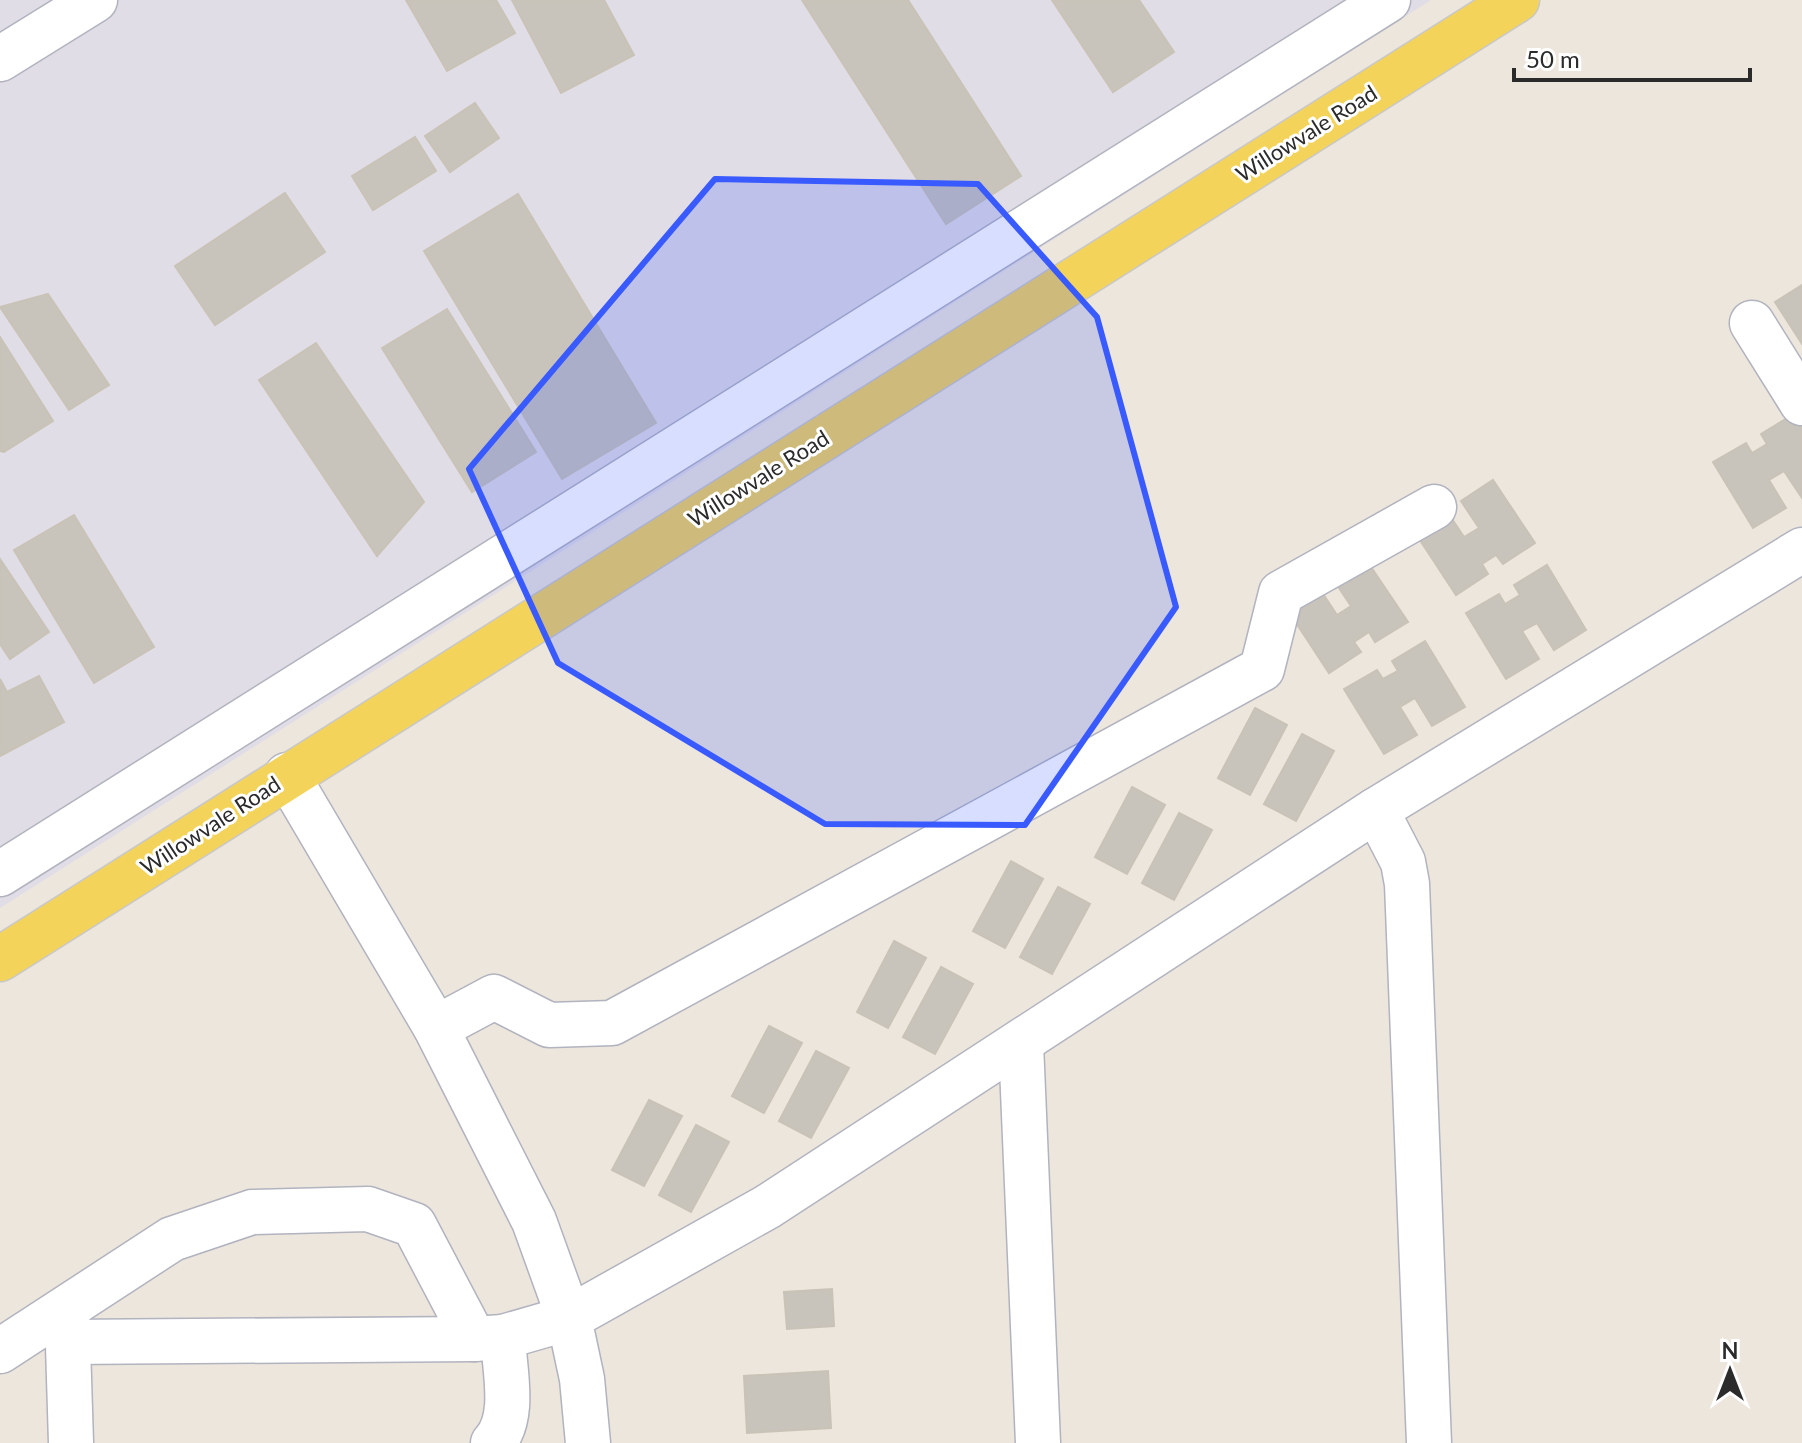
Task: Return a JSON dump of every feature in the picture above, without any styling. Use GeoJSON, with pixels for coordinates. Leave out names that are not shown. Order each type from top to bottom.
{"type":"FeatureCollection","features":[{"type":"Feature","properties":{"kind":"main road","name":"Willowvale Road"},"geometry":{"type":"LineString","coordinates":[[0,959],[1517,0]]}},
{"type":"Feature","properties":{"kind":"street"},"geometry":{"type":"LineString","coordinates":[[0,59],[95,0]]}},
{"type":"Feature","properties":{"kind":"street"},"geometry":{"type":"LineString","coordinates":[[0,874],[1388,0]]}},
{"type":"Feature","properties":{"kind":"street"},"geometry":{"type":"LineString","coordinates":[[1752,323],[1802,403]]}},
{"type":"Feature","properties":{"kind":"street"},"geometry":{"type":"LineString","coordinates":[[436,1028],[494,997],[549,1025],[612,1023],[1262,669],[1281,593],[1434,507]]}},
{"type":"Feature","properties":{"kind":"street"},"geometry":{"type":"LineString","coordinates":[[68,1326],[488,1338],[569,1318],[767,1207],[1376,810],[1802,552]]}},
{"type":"Feature","properties":{"kind":"street"},"geometry":{"type":"LineString","coordinates":[[287,775],[436,1028],[534,1221],[569,1318],[582,1379],[588,1443]]}},
{"type":"Feature","properties":{"kind":"street"},"geometry":{"type":"LineString","coordinates":[[1376,810],[1403,862],[1407,884],[1429,1443]]}},
{"type":"Feature","properties":{"kind":"street"},"geometry":{"type":"LineString","coordinates":[[1021,1044],[1038,1443]]}},
{"type":"Feature","properties":{"kind":"street"},"geometry":{"type":"LineString","coordinates":[[0,1351],[68,1326],[172,1239],[252,1212],[368,1209],[414,1225],[488,1338],[507,1416],[504,1430],[493,1443]]}},
{"type":"Feature","properties":{"kind":"street"},"geometry":{"type":"LineString","coordinates":[[68,1326],[71,1443]]}},
{"type":"Feature","properties":{"kind":"highlighted area"},"geometry":{"type":"Polygon","coordinates":[[[715,179],[978,184],[1097,317],[1176,607],[1025,825],[825,824],[558,663],[469,469],[715,179]]]}},
{"type":"Feature","properties":{"kind":"shaded area"},"geometry":{"type":"Polygon","coordinates":[[[0,0],[1431,0],[0,908],[0,0]]]}},
{"type":"Feature","properties":{"kind":"building"},"geometry":{"type":"Polygon","coordinates":[[[406,0],[496,0],[515,33],[447,71],[406,0]]]}},
{"type":"Feature","properties":{"kind":"building"},"geometry":{"type":"Polygon","coordinates":[[[512,0],[604,0],[634,55],[561,93],[512,0]]]}},
{"type":"Feature","properties":{"kind":"building"},"geometry":{"type":"Polygon","coordinates":[[[802,0],[908,0],[1021,176],[946,224],[802,0]]]}},
{"type":"Feature","properties":{"kind":"building"},"geometry":{"type":"Polygon","coordinates":[[[1052,0],[1139,0],[1174,52],[1113,92],[1052,0]]]}},
{"type":"Feature","properties":{"kind":"building"},"geometry":{"type":"Polygon","coordinates":[[[475,103],[499,138],[450,172],[425,136],[475,103]]]}},
{"type":"Feature","properties":{"kind":"building"},"geometry":{"type":"Polygon","coordinates":[[[415,137],[436,171],[373,210],[352,176],[415,137]]]}},
{"type":"Feature","properties":{"kind":"building"},"geometry":{"type":"Polygon","coordinates":[[[285,193],[325,252],[215,325],[175,266],[285,193]]]}},
{"type":"Feature","properties":{"kind":"building"},"geometry":{"type":"Polygon","coordinates":[[[518,194],[656,423],[562,479],[424,251],[518,194]]]}},
{"type":"Feature","properties":{"kind":"building"},"geometry":{"type":"Polygon","coordinates":[[[1802,285],[1802,344],[1775,302],[1802,285]]]}},
{"type":"Feature","properties":{"kind":"building"},"geometry":{"type":"Polygon","coordinates":[[[48,294],[109,385],[69,410],[0,307],[48,294]]]}},
{"type":"Feature","properties":{"kind":"building"},"geometry":{"type":"Polygon","coordinates":[[[447,309],[536,452],[472,492],[382,348],[447,309]]]}},
{"type":"Feature","properties":{"kind":"building"},"geometry":{"type":"Polygon","coordinates":[[[0,337],[53,421],[4,452],[0,451],[0,337]]]}},
{"type":"Feature","properties":{"kind":"building"},"geometry":{"type":"Polygon","coordinates":[[[316,343],[424,502],[377,556],[259,380],[316,343]]]}},
{"type":"Feature","properties":{"kind":"building"},"geometry":{"type":"Polygon","coordinates":[[[1794,414],[1802,428],[1802,498],[1784,471],[1769,480],[1786,508],[1753,528],[1713,462],[1746,443],[1752,453],[1767,444],[1761,434],[1794,414]]]}},
{"type":"Feature","properties":{"kind":"building"},"geometry":{"type":"Polygon","coordinates":[[[1493,480],[1535,543],[1503,564],[1496,555],[1482,564],[1488,574],[1456,595],[1414,531],[1446,510],[1464,537],[1479,528],[1461,501],[1493,480]]]}},
{"type":"Feature","properties":{"kind":"building"},"geometry":{"type":"Polygon","coordinates":[[[74,515],[154,647],[94,683],[14,550],[74,515]]]}},
{"type":"Feature","properties":{"kind":"building"},"geometry":{"type":"Polygon","coordinates":[[[1365,558],[1408,622],[1375,642],[1369,632],[1354,642],[1361,652],[1329,673],[1287,609],[1319,588],[1337,615],[1351,606],[1333,579],[1365,558]]]}},
{"type":"Feature","properties":{"kind":"building"},"geometry":{"type":"Polygon","coordinates":[[[0,559],[49,632],[10,659],[0,644],[0,559]]]}},
{"type":"Feature","properties":{"kind":"building"},"geometry":{"type":"Polygon","coordinates":[[[1547,565],[1586,630],[1554,650],[1537,623],[1522,631],[1539,659],[1506,679],[1466,613],[1499,594],[1505,604],[1520,595],[1514,585],[1547,565]]]}},
{"type":"Feature","properties":{"kind":"building"},"geometry":{"type":"Polygon","coordinates":[[[1425,641],[1465,707],[1432,726],[1415,698],[1400,707],[1417,735],[1384,754],[1344,689],[1377,670],[1383,679],[1398,671],[1392,661],[1425,641]]]}},
{"type":"Feature","properties":{"kind":"building"},"geometry":{"type":"Polygon","coordinates":[[[39,676],[64,722],[0,756],[0,679],[7,692],[39,676]]]}},
{"type":"Feature","properties":{"kind":"building"},"geometry":{"type":"Polygon","coordinates":[[[1255,708],[1287,725],[1250,795],[1218,778],[1255,708]]]}},
{"type":"Feature","properties":{"kind":"building"},"geometry":{"type":"Polygon","coordinates":[[[1302,734],[1334,751],[1296,821],[1264,804],[1302,734]]]}},
{"type":"Feature","properties":{"kind":"building"},"geometry":{"type":"Polygon","coordinates":[[[1132,787],[1165,805],[1127,874],[1095,857],[1132,787]]]}},
{"type":"Feature","properties":{"kind":"building"},"geometry":{"type":"Polygon","coordinates":[[[1179,813],[1212,830],[1174,900],[1142,883],[1179,813]]]}},
{"type":"Feature","properties":{"kind":"building"},"geometry":{"type":"Polygon","coordinates":[[[1011,861],[1043,879],[1005,948],[973,931],[1011,861]]]}},
{"type":"Feature","properties":{"kind":"building"},"geometry":{"type":"Polygon","coordinates":[[[1058,887],[1090,904],[1052,974],[1020,957],[1058,887]]]}},
{"type":"Feature","properties":{"kind":"building"},"geometry":{"type":"Polygon","coordinates":[[[894,941],[926,958],[888,1028],[857,1012],[894,941]]]}},
{"type":"Feature","properties":{"kind":"building"},"geometry":{"type":"Polygon","coordinates":[[[941,967],[973,984],[935,1054],[903,1037],[941,967]]]}},
{"type":"Feature","properties":{"kind":"building"},"geometry":{"type":"Polygon","coordinates":[[[769,1026],[802,1043],[764,1113],[732,1096],[769,1026]]]}},
{"type":"Feature","properties":{"kind":"building"},"geometry":{"type":"Polygon","coordinates":[[[816,1051],[849,1068],[811,1138],[779,1121],[816,1051]]]}},
{"type":"Feature","properties":{"kind":"building"},"geometry":{"type":"Polygon","coordinates":[[[649,1100],[682,1116],[644,1186],[612,1170],[649,1100]]]}},
{"type":"Feature","properties":{"kind":"building"},"geometry":{"type":"Polygon","coordinates":[[[696,1125],[729,1142],[691,1212],[659,1195],[696,1125]]]}},
{"type":"Feature","properties":{"kind":"building"},"geometry":{"type":"Polygon","coordinates":[[[832,1289],[834,1326],[787,1329],[784,1292],[832,1289]]]}},
{"type":"Feature","properties":{"kind":"building"},"geometry":{"type":"Polygon","coordinates":[[[828,1371],[831,1428],[747,1433],[744,1376],[828,1371]]]}}]}
